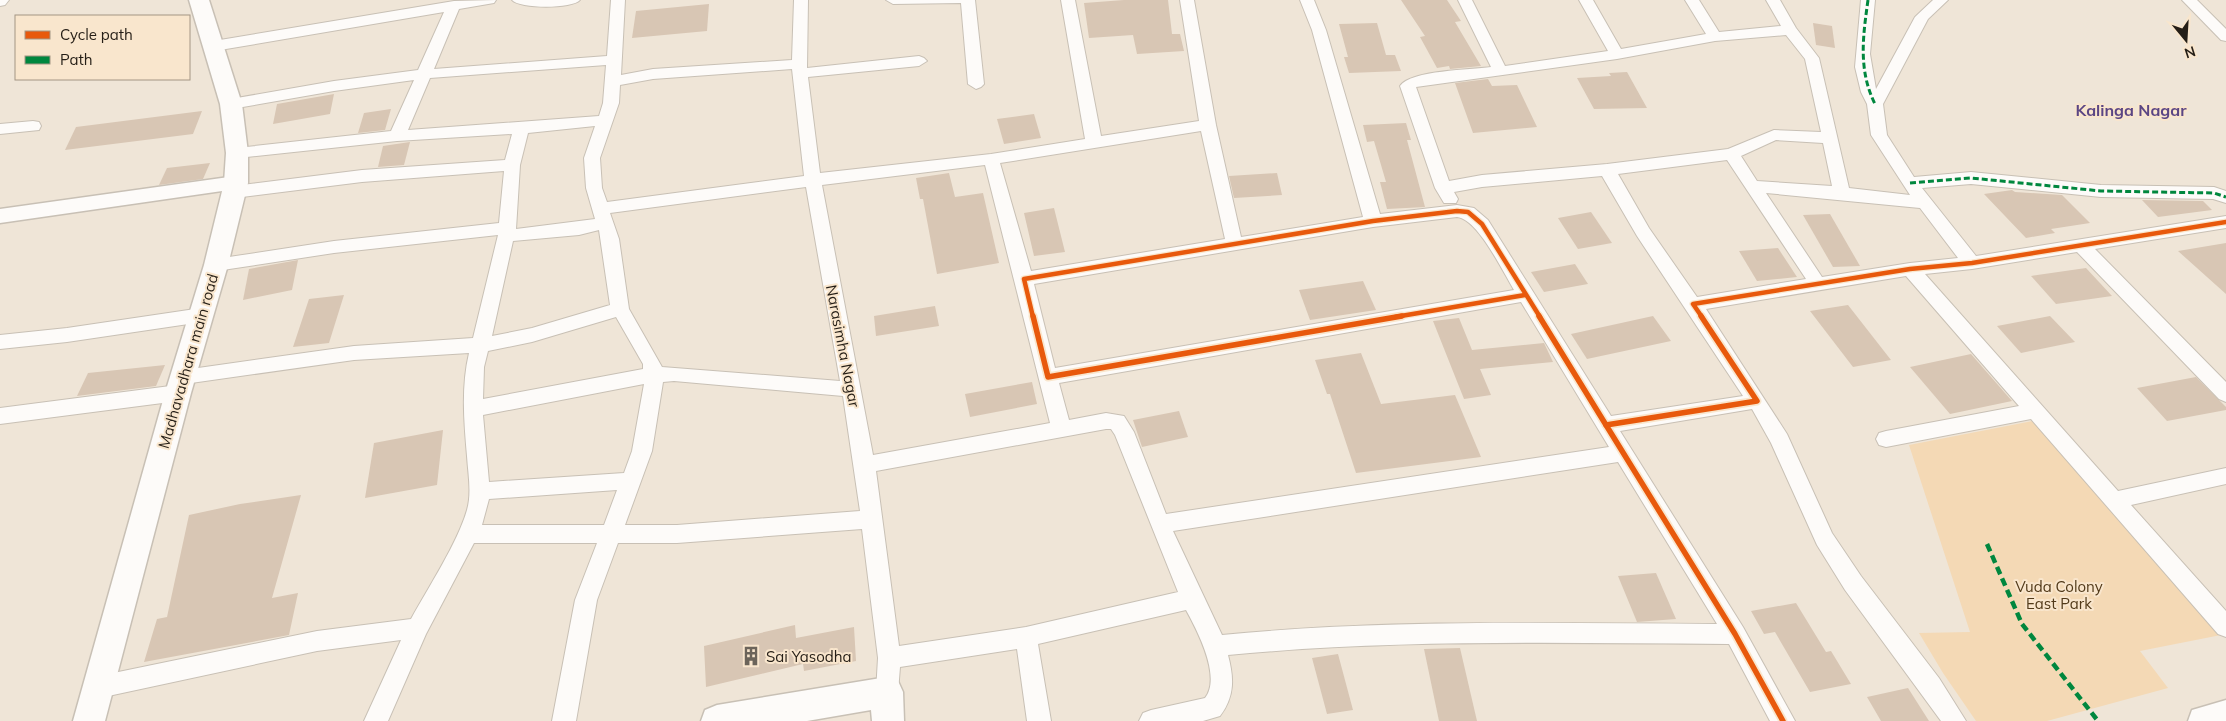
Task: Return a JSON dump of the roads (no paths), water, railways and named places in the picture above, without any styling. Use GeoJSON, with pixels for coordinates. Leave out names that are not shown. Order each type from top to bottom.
{"type":"FeatureCollection","features":[{"type":"Feature","properties":{"kind":"main road","name":"Madhavadhara main road"},"geometry":{"type":"LineString","coordinates":[[89,721],[181,385],[216,265],[235,187],[237,154],[232,104],[199,0]]}},
{"type":"Feature","properties":{"kind":"main road"},"geometry":{"type":"LineString","coordinates":[[717,721],[887,706]]}},
{"type":"Feature","properties":{"kind":"street"},"geometry":{"type":"LineString","coordinates":[[214,46],[444,4],[490,0]]}},
{"type":"Feature","properties":{"kind":"street"},"geometry":{"type":"LineString","coordinates":[[519,0],[547,3],[573,0]]}},
{"type":"Feature","properties":{"kind":"street"},"geometry":{"type":"LineString","coordinates":[[564,721],[586,600],[608,534],[632,481],[642,451],[649,415],[653,375],[652,364],[620,310],[603,216],[594,188],[592,158],[606,120],[613,81],[618,0]]}},
{"type":"Feature","properties":{"kind":"street","name":"Narasimha Nagar"},"geometry":{"type":"LineString","coordinates":[[801,0],[800,68],[813,180],[866,465],[890,658],[887,706]]}},
{"type":"Feature","properties":{"kind":"street"},"geometry":{"type":"LineString","coordinates":[[893,0],[957,0]]}},
{"type":"Feature","properties":{"kind":"street"},"geometry":{"type":"LineString","coordinates":[[968,0],[976,84]]}},
{"type":"Feature","properties":{"kind":"street"},"geometry":{"type":"LineString","coordinates":[[1068,0],[1094,143]]}},
{"type":"Feature","properties":{"kind":"street"},"geometry":{"type":"LineString","coordinates":[[1187,0],[1208,125],[1234,243]]}},
{"type":"Feature","properties":{"kind":"street"},"geometry":{"type":"LineString","coordinates":[[1307,0],[1319,30],[1373,221]]}},
{"type":"Feature","properties":{"kind":"street"},"geometry":{"type":"LineString","coordinates":[[1465,0],[1500,71]]}},
{"type":"Feature","properties":{"kind":"street"},"geometry":{"type":"LineString","coordinates":[[1586,0],[1617,54]]}},
{"type":"Feature","properties":{"kind":"street"},"geometry":{"type":"LineString","coordinates":[[1692,0],[1715,37]]}},
{"type":"Feature","properties":{"kind":"street"},"geometry":{"type":"LineString","coordinates":[[1773,0],[1790,30],[1812,58],[1842,193]]}},
{"type":"Feature","properties":{"kind":"street"},"geometry":{"type":"LineString","coordinates":[[1868,0],[1862,50],[1864,82],[1875,104],[1879,135],[1910,183],[1972,263]]}},
{"type":"Feature","properties":{"kind":"street"},"geometry":{"type":"LineString","coordinates":[[1875,104],[1922,17],[1941,0]]}},
{"type":"Feature","properties":{"kind":"street"},"geometry":{"type":"LineString","coordinates":[[2189,0],[2226,37]]}},
{"type":"Feature","properties":{"kind":"street"},"geometry":{"type":"LineString","coordinates":[[397,136],[425,74],[444,4]]}},
{"type":"Feature","properties":{"kind":"street"},"geometry":{"type":"LineString","coordinates":[[1457,211],[1443,188],[1408,86],[1412,82],[1617,54],[1715,37],[1790,30]]}},
{"type":"Feature","properties":{"kind":"street"},"geometry":{"type":"LineString","coordinates":[[232,104],[334,86],[425,74],[614,60]]}},
{"type":"Feature","properties":{"kind":"street"},"geometry":{"type":"LineString","coordinates":[[613,81],[653,74],[919,61]]}},
{"type":"Feature","properties":{"kind":"street"},"geometry":{"type":"LineString","coordinates":[[237,154],[397,136],[522,128],[606,120]]}},
{"type":"Feature","properties":{"kind":"street"},"geometry":{"type":"LineString","coordinates":[[216,265],[334,247],[507,232],[579,229],[603,216],[813,180],[991,159],[1208,125]]}},
{"type":"Feature","properties":{"kind":"street"},"geometry":{"type":"LineString","coordinates":[[0,129],[33,126]]}},
{"type":"Feature","properties":{"kind":"street"},"geometry":{"type":"LineString","coordinates":[[376,721],[418,628],[468,534],[478,509],[480,491],[473,409],[476,367],[507,232],[512,165],[522,128]]}},
{"type":"Feature","properties":{"kind":"street"},"geometry":{"type":"LineString","coordinates":[[1443,188],[1482,180],[1606,170],[1731,154],[1774,135],[1801,135],[1831,139]]}},
{"type":"Feature","properties":{"kind":"street"},"geometry":{"type":"LineString","coordinates":[[1731,154],[1818,284]]}},
{"type":"Feature","properties":{"kind":"street"},"geometry":{"type":"LineString","coordinates":[[991,159],[1024,278],[1062,430]]}},
{"type":"Feature","properties":{"kind":"street"},"geometry":{"type":"LineString","coordinates":[[0,216],[235,187],[512,165]]}},
{"type":"Feature","properties":{"kind":"street"},"geometry":{"type":"LineString","coordinates":[[1606,170],[1644,232],[1757,401],[1780,440],[1824,539],[1853,583],[1931,686],[1954,721]]}},
{"type":"Feature","properties":{"kind":"street"},"geometry":{"type":"LineString","coordinates":[[1910,183],[1971,178],[2101,191],[2214,193],[2226,197]]}},
{"type":"Feature","properties":{"kind":"street"},"geometry":{"type":"LineString","coordinates":[[1752,186],[1842,193],[1925,203]]}},
{"type":"Feature","properties":{"kind":"street"},"geometry":{"type":"LineString","coordinates":[[1024,278],[1373,221],[1457,211],[1468,212],[1477,218],[1624,453],[1735,634],[1783,721]]}},
{"type":"Feature","properties":{"kind":"street"},"geometry":{"type":"LineString","coordinates":[[1693,304],[1910,269],[1972,263],[2226,222]]}},
{"type":"Feature","properties":{"kind":"street"},"geometry":{"type":"LineString","coordinates":[[2080,245],[2226,394]]}},
{"type":"Feature","properties":{"kind":"street"},"geometry":{"type":"LineString","coordinates":[[1910,269],[2226,627]]}},
{"type":"Feature","properties":{"kind":"street"},"geometry":{"type":"LineString","coordinates":[[1048,377],[1525,295]]}},
{"type":"Feature","properties":{"kind":"street"},"geometry":{"type":"LineString","coordinates":[[0,416],[354,353],[482,345],[532,335],[620,310]]}},
{"type":"Feature","properties":{"kind":"street"},"geometry":{"type":"LineString","coordinates":[[0,342],[67,335],[202,315]]}},
{"type":"Feature","properties":{"kind":"street"},"geometry":{"type":"LineString","coordinates":[[473,409],[653,375],[695,375],[851,389]]}},
{"type":"Feature","properties":{"kind":"street"},"geometry":{"type":"LineString","coordinates":[[1606,425],[1757,401]]}},
{"type":"Feature","properties":{"kind":"street"},"geometry":{"type":"LineString","coordinates":[[1886,439],[2034,410]]}},
{"type":"Feature","properties":{"kind":"street"},"geometry":{"type":"LineString","coordinates":[[866,465],[1106,421],[1117,422],[1124,432],[1192,599],[1208,627],[1215,646],[1223,686],[1220,701],[1214,714],[1151,721]]}},
{"type":"Feature","properties":{"kind":"street"},"geometry":{"type":"LineString","coordinates":[[1160,524],[1624,453]]}},
{"type":"Feature","properties":{"kind":"street"},"geometry":{"type":"LineString","coordinates":[[2115,500],[2226,476]]}},
{"type":"Feature","properties":{"kind":"street"},"geometry":{"type":"LineString","coordinates":[[480,491],[632,481]]}},
{"type":"Feature","properties":{"kind":"street"},"geometry":{"type":"LineString","coordinates":[[468,534],[677,534],[872,519]]}},
{"type":"Feature","properties":{"kind":"street"},"geometry":{"type":"LineString","coordinates":[[890,658],[1026,637],[1192,599]]}},
{"type":"Feature","properties":{"kind":"street"},"geometry":{"type":"LineString","coordinates":[[99,686],[317,641],[418,628]]}},
{"type":"Feature","properties":{"kind":"street"},"geometry":{"type":"LineString","coordinates":[[1215,646],[1312,638],[1441,634],[1735,634]]}},
{"type":"Feature","properties":{"kind":"street"},"geometry":{"type":"LineString","coordinates":[[1026,637],[1039,721]]}},
{"type":"Feature","properties":{"kind":"place","name":"Sai Yasodha"},"geometry":{"type":"Point","coordinates":[751,656]}},
{"type":"Feature","properties":{"kind":"district","name":"Kalinga Nagar"},"geometry":{"type":"Point","coordinates":[2131,110]}},
{"type":"Feature","properties":{"kind":"park label","name":"Vuda Colony East Park"},"geometry":{"type":"Point","coordinates":[2059,594]}}]}
